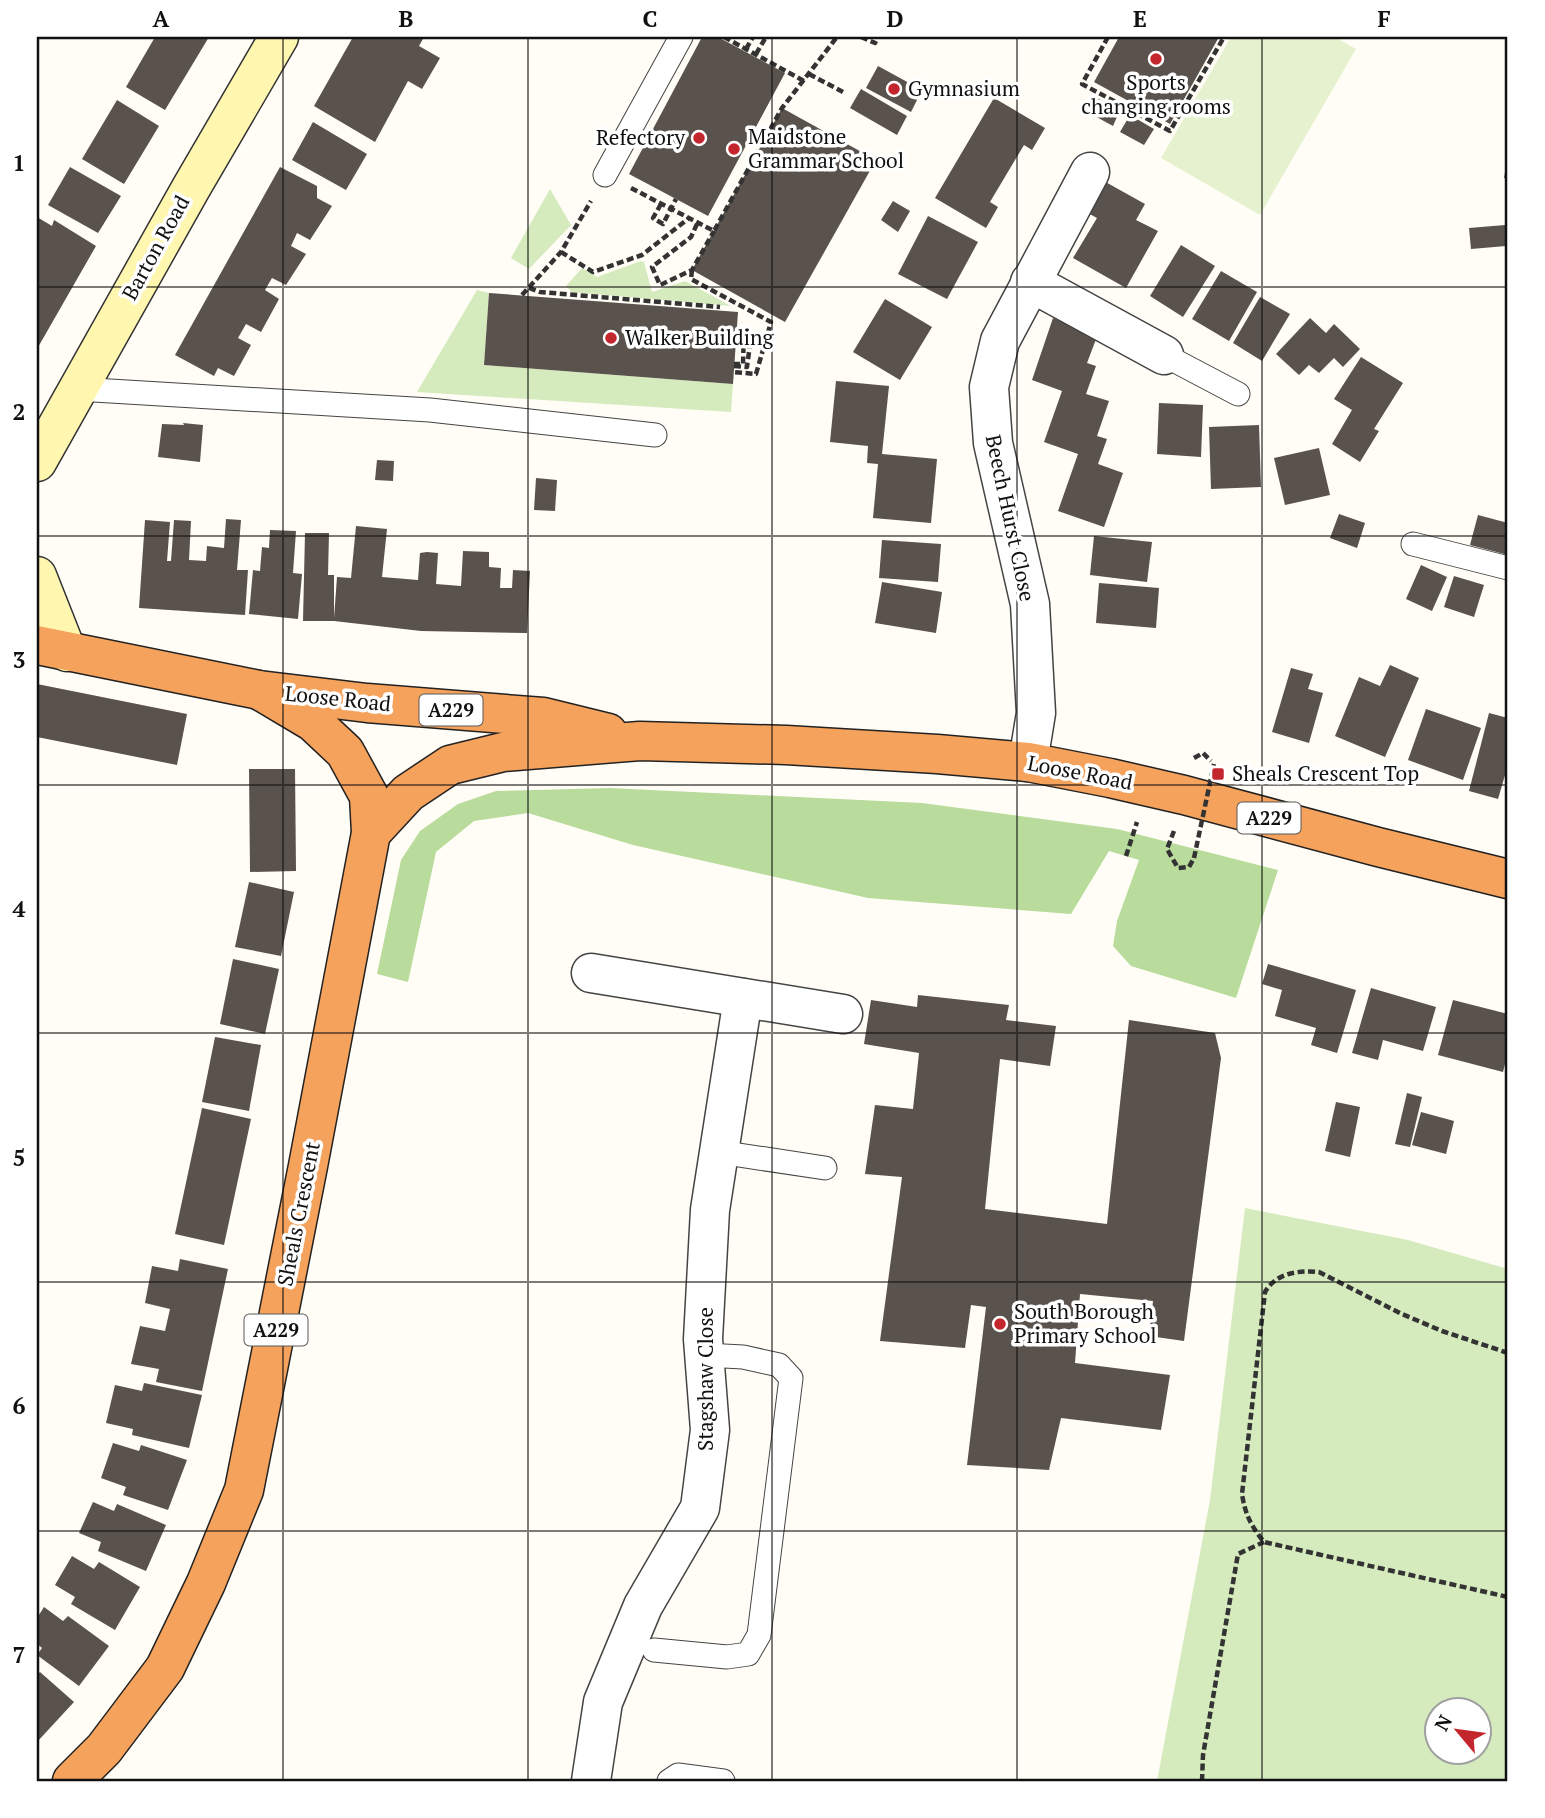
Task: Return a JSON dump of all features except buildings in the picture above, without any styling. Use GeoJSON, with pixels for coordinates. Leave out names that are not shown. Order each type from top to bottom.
{"type":"FeatureCollection","features":[{"type":"Feature","properties":{"kind":"highway","name":"Loose Road"},"geometry":{"type":"LineString","coordinates":[[52,648],[259,690],[367,703],[543,717],[640,741]]}},
{"type":"Feature","properties":{"kind":"highway","name":"Sheals Crescent"},"geometry":{"type":"LineString","coordinates":[[72,1781],[104,1749],[165,1668],[244,1490],[371,833],[369,796],[345,752],[313,722],[259,690]]}},
{"type":"Feature","properties":{"kind":"highway","name":"Loose Road"},"geometry":{"type":"LineString","coordinates":[[371,833],[408,793],[450,765],[503,752],[640,741],[786,745],[1028,762],[1184,795],[1508,880]]}},
{"type":"Feature","properties":{"kind":"street","name":"Barton Road"},"geometry":{"type":"LineString","coordinates":[[37,462],[279,37]]}},
{"type":"Feature","properties":{"kind":"street","name":"Beech Hurst Close"},"geometry":{"type":"LineString","coordinates":[[1028,762],[1036,713],[1030,604],[993,443],[989,387],[1000,341],[1090,172]]}},
{"type":"Feature","properties":{"kind":"street"},"geometry":{"type":"LineString","coordinates":[[1030,282],[1164,355]]}},
{"type":"Feature","properties":{"kind":"street"},"geometry":{"type":"LineString","coordinates":[[37,576],[52,648]]}},
{"type":"Feature","properties":{"kind":"street"},"geometry":{"type":"LineString","coordinates":[[591,973],[843,1014]]}},
{"type":"Feature","properties":{"kind":"street","name":"Stagshaw Close"},"geometry":{"type":"LineString","coordinates":[[591,1781],[603,1702],[643,1606],[700,1508],[710,1430],[703,1339],[710,1210],[743,998]]}},
{"type":"Feature","properties":{"kind":"lane"},"geometry":{"type":"LineString","coordinates":[[606,175],[681,37]]}},
{"type":"Feature","properties":{"kind":"lane"},"geometry":{"type":"LineString","coordinates":[[1164,355],[1238,394]]}},
{"type":"Feature","properties":{"kind":"lane"},"geometry":{"type":"LineString","coordinates":[[77,389],[430,411],[655,435]]}},
{"type":"Feature","properties":{"kind":"lane"},"geometry":{"type":"LineString","coordinates":[[1413,544],[1508,568]]}},
{"type":"Feature","properties":{"kind":"lane"},"geometry":{"type":"LineString","coordinates":[[719,1152],[825,1168]]}},
{"type":"Feature","properties":{"kind":"lane"},"geometry":{"type":"LineString","coordinates":[[654,1650],[727,1657],[748,1654],[759,1635],[791,1378],[779,1365],[743,1357],[705,1355]]}},
{"type":"Feature","properties":{"kind":"lane"},"geometry":{"type":"LineString","coordinates":[[669,1781],[678,1775],[723,1781]]}},
{"type":"Feature","properties":{"kind":"path"},"geometry":{"type":"LineString","coordinates":[[724,37],[804,81]]}},
{"type":"Feature","properties":{"kind":"path"},"geometry":{"type":"LineString","coordinates":[[746,49],[752,37]]}},
{"type":"Feature","properties":{"kind":"path"},"geometry":{"type":"LineString","coordinates":[[755,56],[765,37]]}},
{"type":"Feature","properties":{"kind":"path"},"geometry":{"type":"LineString","coordinates":[[734,368],[756,374],[771,322],[691,279],[692,270],[782,108],[837,37]]}},
{"type":"Feature","properties":{"kind":"path"},"geometry":{"type":"LineString","coordinates":[[861,37],[875,43],[878,37]]}},
{"type":"Feature","properties":{"kind":"path"},"geometry":{"type":"LineString","coordinates":[[1108,37],[1082,84],[1170,131],[1224,37]]}},
{"type":"Feature","properties":{"kind":"path"},"geometry":{"type":"LineString","coordinates":[[809,74],[843,92]]}},
{"type":"Feature","properties":{"kind":"path"},"geometry":{"type":"LineString","coordinates":[[522,295],[561,253],[606,175],[714,231]]}},
{"type":"Feature","properties":{"kind":"path"},"geometry":{"type":"LineString","coordinates":[[661,204],[653,218],[663,223],[676,199]]}},
{"type":"Feature","properties":{"kind":"path"},"geometry":{"type":"LineString","coordinates":[[561,253],[593,271],[642,255],[689,218]]}},
{"type":"Feature","properties":{"kind":"path"},"geometry":{"type":"LineString","coordinates":[[692,270],[660,285],[652,267],[691,237],[697,224]]}},
{"type":"Feature","properties":{"kind":"path"},"geometry":{"type":"LineString","coordinates":[[529,288],[540,292],[720,307]]}},
{"type":"Feature","properties":{"kind":"path"},"geometry":{"type":"LineString","coordinates":[[752,330],[747,367],[734,368],[743,365],[744,331],[752,330]]}},
{"type":"Feature","properties":{"kind":"path"},"geometry":{"type":"LineString","coordinates":[[749,360],[761,360]]}},
{"type":"Feature","properties":{"kind":"path"},"geometry":{"type":"LineString","coordinates":[[1184,795],[1167,849],[1178,868],[1189,867],[1194,858],[1214,764]]}},
{"type":"Feature","properties":{"kind":"path"},"geometry":{"type":"LineString","coordinates":[[1126,856],[1137,821],[1149,824]]}},
{"type":"Feature","properties":{"kind":"path"},"geometry":{"type":"LineString","coordinates":[[1162,828],[1174,831]]}},
{"type":"Feature","properties":{"kind":"path"},"geometry":{"type":"LineString","coordinates":[[1264,1542],[1250,1525],[1244,1511],[1242,1494],[1265,1292],[1270,1283],[1305,1270],[1319,1272],[1402,1314],[1442,1331],[1508,1353]]}},
{"type":"Feature","properties":{"kind":"path"},"geometry":{"type":"LineString","coordinates":[[1202,1781],[1203,1755],[1238,1554],[1264,1542],[1508,1597]]}},
{"type":"Feature","properties":{"kind":"green space"},"geometry":{"type":"Polygon","coordinates":[[[1231,37],[1335,37],[1356,49],[1260,215],[1161,158],[1231,37]]]}},
{"type":"Feature","properties":{"kind":"green space"},"geometry":{"type":"Polygon","coordinates":[[[550,189],[571,225],[529,269],[511,258],[550,189]]]}},
{"type":"Feature","properties":{"kind":"green space"},"geometry":{"type":"Polygon","coordinates":[[[644,262],[652,292],[685,281],[731,306],[572,292],[566,286],[582,268],[597,277],[644,262]]]}},
{"type":"Feature","properties":{"kind":"green space"},"geometry":{"type":"Polygon","coordinates":[[[477,290],[489,293],[484,365],[733,384],[731,412],[417,392],[477,290]]]}},
{"type":"Feature","properties":{"kind":"green space"},"geometry":{"type":"Polygon","coordinates":[[[610,788],[922,803],[1117,829],[1278,870],[1236,998],[1131,966],[1113,946],[1117,921],[1139,860],[1109,851],[1071,914],[868,898],[633,845],[528,813],[474,821],[436,852],[408,982],[377,974],[401,860],[420,831],[458,804],[496,791],[610,788]]]}},
{"type":"Feature","properties":{"kind":"green space"},"geometry":{"type":"Polygon","coordinates":[[[1245,1208],[1408,1240],[1508,1269],[1508,1781],[1157,1781],[1210,1500],[1245,1208]]]}},
{"type":"Feature","properties":{"kind":"place","name":"Sports changing rooms"},"geometry":{"type":"Point","coordinates":[1156,59]}},
{"type":"Feature","properties":{"kind":"place","name":"Gymnasium"},"geometry":{"type":"Point","coordinates":[894,89]}},
{"type":"Feature","properties":{"kind":"place","name":"Refectory"},"geometry":{"type":"Point","coordinates":[699,138]}},
{"type":"Feature","properties":{"kind":"place","name":"Maidstone Grammar School"},"geometry":{"type":"Point","coordinates":[734,149]}},
{"type":"Feature","properties":{"kind":"place","name":"Walker Building"},"geometry":{"type":"Point","coordinates":[611,338]}},
{"type":"Feature","properties":{"kind":"place","name":"Sheals Crescent Top"},"geometry":{"type":"Point","coordinates":[1218,774]}},
{"type":"Feature","properties":{"kind":"place","name":"South Borough Primary School"},"geometry":{"type":"Point","coordinates":[1000,1324]}}]}
